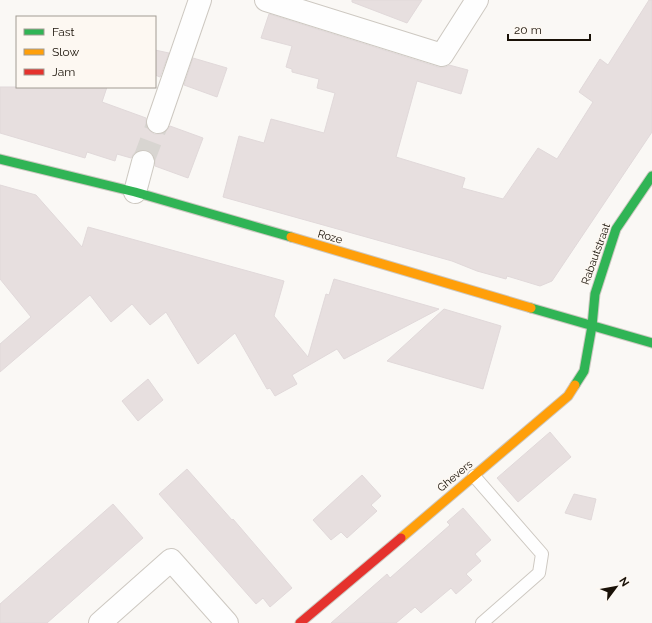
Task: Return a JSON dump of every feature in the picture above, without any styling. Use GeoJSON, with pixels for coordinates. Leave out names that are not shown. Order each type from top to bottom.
{"type":"FeatureCollection","features":[{"type":"Feature","properties":{"kind":"street"},"geometry":{"type":"LineString","coordinates":[[158,122],[200,0]]}},
{"type":"Feature","properties":{"kind":"street"},"geometry":{"type":"LineString","coordinates":[[266,0],[442,55],[477,0]]}},
{"type":"Feature","properties":{"kind":"street","name":"Roze"},"geometry":{"type":"LineString","coordinates":[[0,159],[135,192],[652,343]]}},
{"type":"Feature","properties":{"kind":"street"},"geometry":{"type":"LineString","coordinates":[[135,192],[144,162]]}},
{"type":"Feature","properties":{"kind":"street","name":"Rabautstraat"},"geometry":{"type":"LineString","coordinates":[[592,326],[595,294],[616,229],[652,176]]}},
{"type":"Feature","properties":{"kind":"street","name":"Ghevers"},"geometry":{"type":"LineString","coordinates":[[300,623],[568,396],[584,371],[592,326]]}},
{"type":"Feature","properties":{"kind":"street"},"geometry":{"type":"LineString","coordinates":[[100,623],[172,560],[227,623]]}},
{"type":"Feature","properties":{"kind":"lane"},"geometry":{"type":"LineString","coordinates":[[474,476],[542,554],[539,573],[482,623]]}},
{"type":"Feature","properties":{"kind":"building"},"geometry":{"type":"Polygon","coordinates":[[[352,0],[422,0],[407,23],[352,2],[352,0]]]}},
{"type":"Feature","properties":{"kind":"building"},"geometry":{"type":"Polygon","coordinates":[[[649,0],[652,0],[652,132],[552,281],[540,286],[507,276],[506,279],[477,271],[452,261],[223,197],[239,136],[264,143],[271,119],[324,133],[335,93],[317,88],[319,79],[292,72],[292,69],[286,67],[292,46],[261,38],[269,14],[438,67],[446,67],[449,65],[468,70],[461,94],[417,81],[396,157],[465,178],[462,188],[503,199],[538,148],[557,159],[593,102],[579,92],[600,59],[608,65],[649,0]]]}},
{"type":"Feature","properties":{"kind":"building"},"geometry":{"type":"Polygon","coordinates":[[[156,50],[169,53],[160,77],[156,75],[156,50]]]}},
{"type":"Feature","properties":{"kind":"building"},"geometry":{"type":"Polygon","coordinates":[[[193,58],[227,68],[217,97],[184,85],[193,58]]]}},
{"type":"Feature","properties":{"kind":"building"},"geometry":{"type":"Polygon","coordinates":[[[0,87],[107,88],[102,102],[146,118],[146,125],[154,134],[161,134],[170,126],[203,138],[188,178],[155,166],[155,158],[152,153],[146,150],[139,150],[134,153],[131,158],[117,154],[115,161],[87,152],[85,158],[0,133],[0,87]]]}},
{"type":"Feature","properties":{"kind":"building"},"geometry":{"type":"Polygon","coordinates":[[[0,185],[36,195],[82,247],[88,227],[284,281],[274,316],[308,357],[326,294],[329,295],[334,279],[439,309],[344,359],[337,349],[292,375],[297,384],[275,396],[270,388],[267,389],[235,333],[198,364],[166,312],[150,325],[132,304],[111,322],[90,295],[0,372],[0,344],[31,317],[0,279],[0,185]]]}},
{"type":"Feature","properties":{"kind":"building"},"geometry":{"type":"Polygon","coordinates":[[[444,309],[501,326],[483,389],[387,361],[444,309]]]}},
{"type":"Feature","properties":{"kind":"building"},"geometry":{"type":"Polygon","coordinates":[[[148,379],[163,400],[138,421],[122,401],[148,379]]]}},
{"type":"Feature","properties":{"kind":"building"},"geometry":{"type":"Polygon","coordinates":[[[550,432],[571,457],[518,502],[497,478],[550,432]]]}},
{"type":"Feature","properties":{"kind":"building"},"geometry":{"type":"Polygon","coordinates":[[[187,469],[232,520],[233,519],[292,588],[270,607],[263,598],[256,604],[159,494],[187,469]]]}},
{"type":"Feature","properties":{"kind":"building"},"geometry":{"type":"Polygon","coordinates":[[[362,475],[381,496],[371,505],[377,511],[347,538],[341,532],[331,540],[313,520],[362,475]]]}},
{"type":"Feature","properties":{"kind":"building"},"geometry":{"type":"Polygon","coordinates":[[[574,494],[596,499],[591,520],[565,513],[574,494]]]}},
{"type":"Feature","properties":{"kind":"building"},"geometry":{"type":"Polygon","coordinates":[[[113,504],[143,538],[47,623],[0,623],[0,604],[113,504]]]}},
{"type":"Feature","properties":{"kind":"building"},"geometry":{"type":"Polygon","coordinates":[[[463,508],[491,540],[475,554],[481,561],[466,574],[472,580],[456,594],[451,588],[421,613],[415,607],[396,623],[331,623],[387,574],[390,578],[450,525],[447,522],[463,508]]]}},
{"type":"Feature","properties":{"kind":"tunnel"},"geometry":{"type":"LineString","coordinates":[[143,162],[158,122]]}},
{"type":"Feature","properties":{"kind":"traffic: fast"},"geometry":{"type":"LineString","coordinates":[[0,159],[135,192],[291,237]]}},
{"type":"Feature","properties":{"kind":"traffic: fast"},"geometry":{"type":"LineString","coordinates":[[575,385],[584,371],[592,326],[595,294],[616,229],[652,176]]}},
{"type":"Feature","properties":{"kind":"traffic: fast"},"geometry":{"type":"LineString","coordinates":[[531,308],[652,343]]}},
{"type":"Feature","properties":{"kind":"traffic: slow"},"geometry":{"type":"LineString","coordinates":[[291,237],[531,308]]}},
{"type":"Feature","properties":{"kind":"traffic: slow"},"geometry":{"type":"LineString","coordinates":[[401,538],[568,396],[575,385]]}},
{"type":"Feature","properties":{"kind":"traffic: jam"},"geometry":{"type":"LineString","coordinates":[[300,623],[401,538]]}}]}
